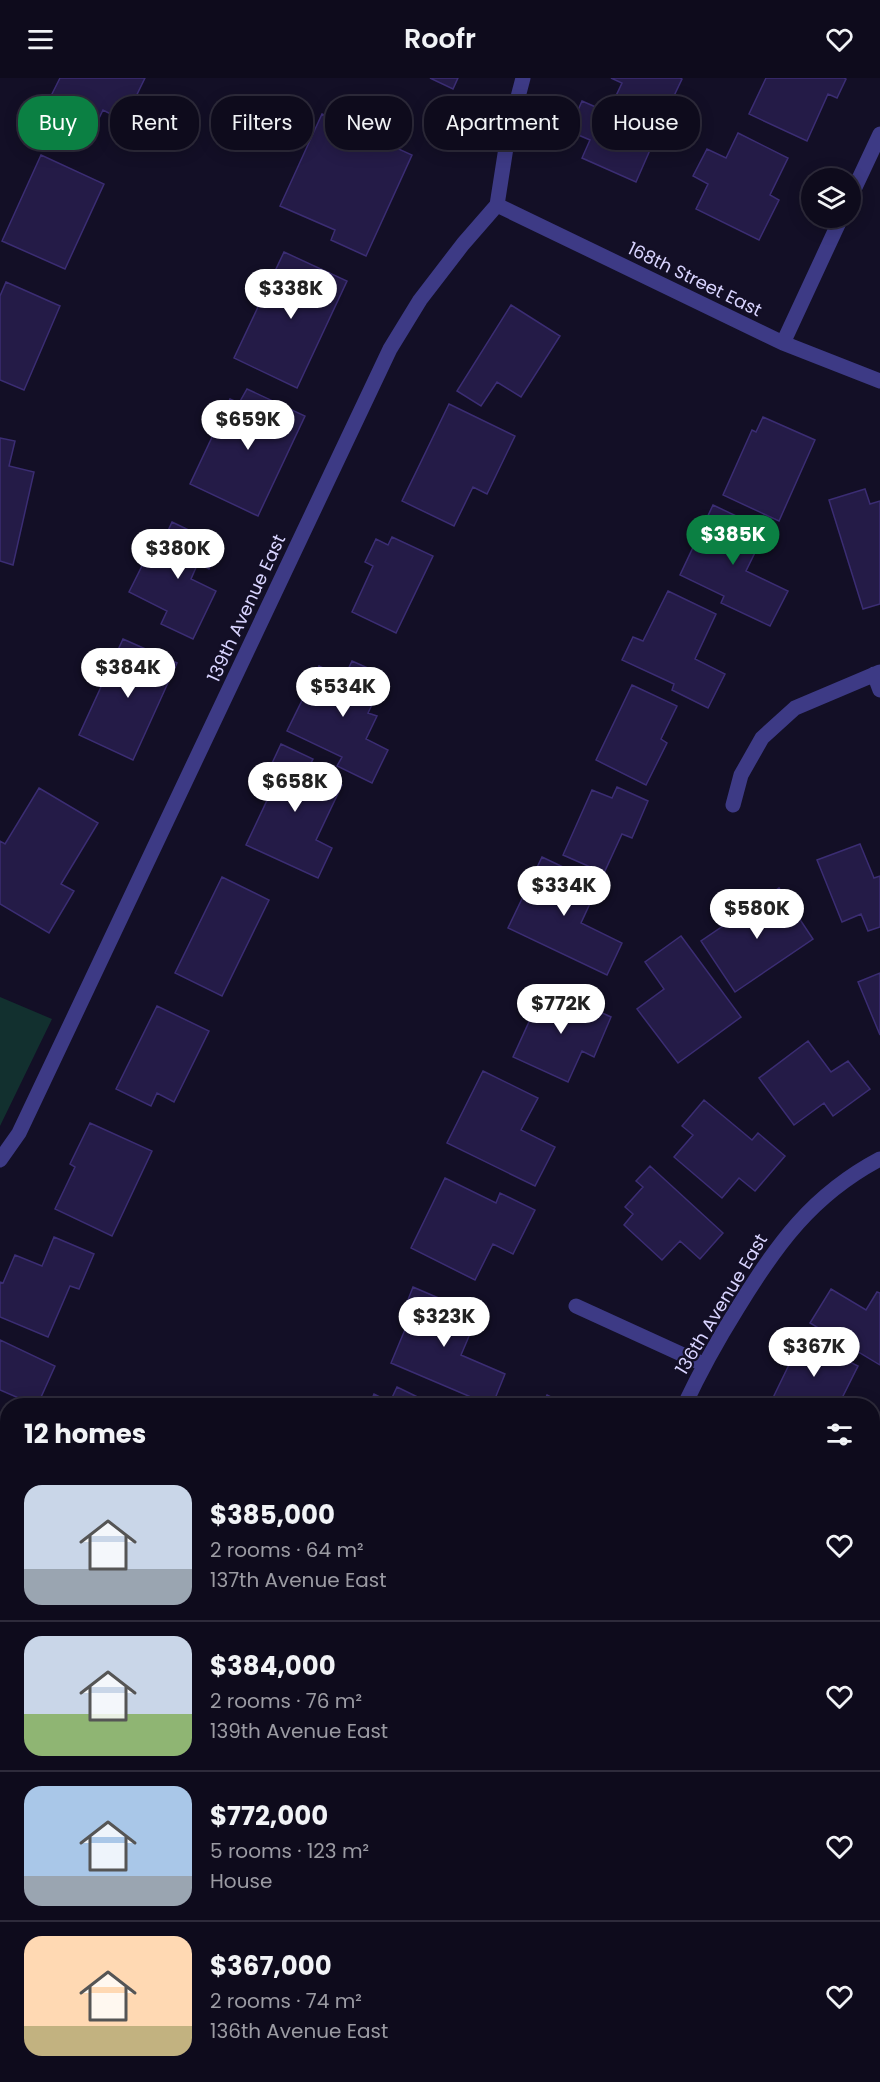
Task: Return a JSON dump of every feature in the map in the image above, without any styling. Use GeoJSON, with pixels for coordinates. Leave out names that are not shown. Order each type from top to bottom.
{"type":"FeatureCollection","features":[{"type":"Feature","properties":{"kind":"street"},"geometry":{"type":"LineString","coordinates":[[497,205],[508,135],[523,78]]}},
{"type":"Feature","properties":{"kind":"street"},"geometry":{"type":"LineString","coordinates":[[861,175],[880,134]]}},
{"type":"Feature","properties":{"kind":"street","name":"168th Street East"},"geometry":{"type":"LineString","coordinates":[[497,205],[783,343],[880,381]]}},
{"type":"Feature","properties":{"kind":"street","name":"139th Avenue East"},"geometry":{"type":"LineString","coordinates":[[0,1160],[19,1133],[390,349],[420,300],[463,244],[497,205]]}},
{"type":"Feature","properties":{"kind":"street"},"geometry":{"type":"LineString","coordinates":[[783,343],[836,228]]}},
{"type":"Feature","properties":{"kind":"street"},"geometry":{"type":"LineString","coordinates":[[733,805],[741,775],[762,738],[795,708],[877,673],[880,690]]}},
{"type":"Feature","properties":{"kind":"street","name":"136th Avenue East"},"geometry":{"type":"LineString","coordinates":[[688,1398],[703,1364],[765,1262],[796,1223],[834,1188],[880,1159]]}},
{"type":"Feature","properties":{"kind":"street"},"geometry":{"type":"LineString","coordinates":[[576,1306],[703,1364]]}},
{"type":"Feature","properties":{"kind":"green space"},"geometry":{"type":"Polygon","coordinates":[[[0,997],[52,1019],[0,1126],[0,997]]]}},
{"type":"Feature","properties":{"kind":"building"},"geometry":{"type":"Polygon","coordinates":[[[60,78],[145,78],[136,96],[110,96],[110,114],[103,110],[98,120],[98,96],[51,96],[60,78]]]}},
{"type":"Feature","properties":{"kind":"building"},"geometry":{"type":"Polygon","coordinates":[[[430,78],[458,78],[453,89],[430,78]]]}},
{"type":"Feature","properties":{"kind":"building"},"geometry":{"type":"Polygon","coordinates":[[[611,78],[682,79],[674,96],[616,96],[622,83],[611,78]]]}},
{"type":"Feature","properties":{"kind":"building"},"geometry":{"type":"Polygon","coordinates":[[[766,78],[846,79],[837,98],[828,94],[807,141],[749,114],[766,78]]]}},
{"type":"Feature","properties":{"kind":"building"},"geometry":{"type":"Polygon","coordinates":[[[582,101],[592,105],[592,150],[650,150],[636,182],[582,158],[590,140],[580,136],[582,101]]]}},
{"type":"Feature","properties":{"kind":"building"},"geometry":{"type":"Polygon","coordinates":[[[322,114],[325,115],[325,150],[401,150],[412,155],[366,256],[331,240],[335,230],[280,206],[306,150],[313,150],[313,134],[322,114]]]}},
{"type":"Feature","properties":{"kind":"building"},"geometry":{"type":"Polygon","coordinates":[[[738,133],[788,158],[770,195],[779,200],[759,240],[696,209],[708,184],[693,176],[707,149],[726,158],[738,133]]]}},
{"type":"Feature","properties":{"kind":"building"},"geometry":{"type":"Polygon","coordinates":[[[41,155],[104,184],[65,269],[2,241],[41,155]]]}},
{"type":"Feature","properties":{"kind":"building"},"geometry":{"type":"Polygon","coordinates":[[[284,252],[347,281],[297,388],[234,358],[284,252]]]}},
{"type":"Feature","properties":{"kind":"building"},"geometry":{"type":"Polygon","coordinates":[[[6,282],[60,306],[24,390],[0,380],[0,296],[6,282]]]}},
{"type":"Feature","properties":{"kind":"building"},"geometry":{"type":"Polygon","coordinates":[[[511,305],[560,336],[521,397],[497,382],[481,406],[457,391],[511,305]]]}},
{"type":"Feature","properties":{"kind":"building"},"geometry":{"type":"Polygon","coordinates":[[[247,389],[305,416],[258,516],[190,484],[230,399],[239,403],[247,389]]]}},
{"type":"Feature","properties":{"kind":"building"},"geometry":{"type":"Polygon","coordinates":[[[449,404],[515,436],[487,494],[473,487],[454,526],[402,501],[449,404]]]}},
{"type":"Feature","properties":{"kind":"building"},"geometry":{"type":"Polygon","coordinates":[[[763,417],[815,440],[779,521],[723,495],[752,430],[756,432],[763,417]]]}},
{"type":"Feature","properties":{"kind":"building"},"geometry":{"type":"Polygon","coordinates":[[[0,438],[15,441],[9,466],[34,472],[13,565],[0,561],[0,438]]]}},
{"type":"Feature","properties":{"kind":"building"},"geometry":{"type":"Polygon","coordinates":[[[865,489],[870,504],[880,501],[880,604],[863,609],[829,500],[865,489]]]}},
{"type":"Feature","properties":{"kind":"building"},"geometry":{"type":"Polygon","coordinates":[[[713,505],[766,530],[746,571],[788,591],[770,626],[721,603],[724,596],[680,575],[713,505]]]}},
{"type":"Feature","properties":{"kind":"building"},"geometry":{"type":"Polygon","coordinates":[[[172,522],[220,545],[209,569],[198,563],[191,579],[216,591],[193,639],[161,624],[167,611],[129,592],[148,554],[156,557],[172,522]]]}},
{"type":"Feature","properties":{"kind":"building"},"geometry":{"type":"Polygon","coordinates":[[[392,537],[433,556],[396,633],[352,612],[373,566],[365,562],[376,539],[388,545],[392,537]]]}},
{"type":"Feature","properties":{"kind":"building"},"geometry":{"type":"Polygon","coordinates":[[[668,591],[716,614],[695,659],[725,674],[708,708],[672,690],[674,684],[622,660],[633,637],[643,641],[668,591]]]}},
{"type":"Feature","properties":{"kind":"building"},"geometry":{"type":"Polygon","coordinates":[[[123,639],[177,663],[133,760],[79,735],[123,639]]]}},
{"type":"Feature","properties":{"kind":"building"},"geometry":{"type":"Polygon","coordinates":[[[352,661],[386,676],[368,713],[377,716],[366,739],[388,750],[372,783],[337,766],[342,757],[287,731],[319,666],[344,678],[352,661]]]}},
{"type":"Feature","properties":{"kind":"building"},"geometry":{"type":"Polygon","coordinates":[[[632,685],[677,706],[661,739],[667,743],[646,785],[596,760],[632,685]]]}},
{"type":"Feature","properties":{"kind":"building"},"geometry":{"type":"Polygon","coordinates":[[[281,744],[313,759],[308,769],[342,785],[316,840],[332,848],[318,878],[246,845],[269,796],[259,791],[281,744]]]}},
{"type":"Feature","properties":{"kind":"building"},"geometry":{"type":"Polygon","coordinates":[[[617,787],[648,801],[632,838],[622,834],[604,873],[563,855],[592,790],[612,798],[617,787]]]}},
{"type":"Feature","properties":{"kind":"building"},"geometry":{"type":"Polygon","coordinates":[[[39,788],[98,823],[61,884],[74,891],[49,933],[0,904],[0,841],[5,844],[39,788]]]}},
{"type":"Feature","properties":{"kind":"building"},"geometry":{"type":"Polygon","coordinates":[[[860,844],[874,878],[880,876],[880,927],[868,931],[861,914],[842,922],[817,860],[860,844]]]}},
{"type":"Feature","properties":{"kind":"building"},"geometry":{"type":"Polygon","coordinates":[[[542,857],[599,884],[581,923],[622,943],[607,975],[508,928],[542,857]]]}},
{"type":"Feature","properties":{"kind":"building"},"geometry":{"type":"Polygon","coordinates":[[[222,877],[269,900],[222,996],[175,973],[222,877]]]}},
{"type":"Feature","properties":{"kind":"building"},"geometry":{"type":"Polygon","coordinates":[[[779,888],[813,939],[735,992],[701,941],[779,888]]]}},
{"type":"Feature","properties":{"kind":"building"},"geometry":{"type":"Polygon","coordinates":[[[681,936],[741,1017],[678,1063],[637,1009],[664,989],[645,962],[681,936]]]}},
{"type":"Feature","properties":{"kind":"building"},"geometry":{"type":"Polygon","coordinates":[[[880,973],[880,1035],[858,982],[880,973]]]}},
{"type":"Feature","properties":{"kind":"building"},"geometry":{"type":"Polygon","coordinates":[[[550,989],[611,1017],[594,1057],[582,1051],[568,1082],[513,1057],[533,1013],[538,1015],[550,989]]]}},
{"type":"Feature","properties":{"kind":"building"},"geometry":{"type":"Polygon","coordinates":[[[157,1006],[209,1031],[174,1102],[157,1093],[151,1106],[116,1089],[157,1006]]]}},
{"type":"Feature","properties":{"kind":"building"},"geometry":{"type":"Polygon","coordinates":[[[808,1041],[831,1072],[848,1061],[870,1089],[833,1116],[824,1103],[794,1125],[759,1078],[808,1041]]]}},
{"type":"Feature","properties":{"kind":"building"},"geometry":{"type":"Polygon","coordinates":[[[483,1071],[538,1098],[521,1130],[555,1147],[535,1186],[447,1143],[483,1071]]]}},
{"type":"Feature","properties":{"kind":"building"},"geometry":{"type":"Polygon","coordinates":[[[704,1100],[752,1140],[758,1133],[785,1156],[755,1191],[739,1178],[722,1198],[674,1157],[693,1135],[682,1126],[704,1100]]]}},
{"type":"Feature","properties":{"kind":"building"},"geometry":{"type":"Polygon","coordinates":[[[90,1123],[152,1151],[112,1236],[55,1209],[75,1167],[70,1164],[90,1123]]]}},
{"type":"Feature","properties":{"kind":"building"},"geometry":{"type":"Polygon","coordinates":[[[650,1166],[723,1233],[700,1259],[680,1241],[662,1260],[624,1225],[633,1214],[625,1207],[643,1187],[636,1181],[650,1166]]]}},
{"type":"Feature","properties":{"kind":"building"},"geometry":{"type":"Polygon","coordinates":[[[445,1178],[496,1203],[500,1193],[535,1210],[513,1254],[493,1244],[475,1280],[411,1248],[445,1178]]]}},
{"type":"Feature","properties":{"kind":"building"},"geometry":{"type":"Polygon","coordinates":[[[54,1237],[94,1254],[79,1289],[70,1286],[48,1337],[0,1317],[0,1282],[3,1283],[15,1255],[42,1266],[54,1237]]]}},
{"type":"Feature","properties":{"kind":"building"},"geometry":{"type":"Polygon","coordinates":[[[413,1287],[478,1315],[461,1355],[505,1374],[495,1398],[473,1398],[391,1363],[414,1308],[406,1305],[413,1287]]]}},
{"type":"Feature","properties":{"kind":"building"},"geometry":{"type":"Polygon","coordinates":[[[831,1289],[866,1310],[877,1292],[880,1293],[880,1365],[810,1323],[831,1289]]]}},
{"type":"Feature","properties":{"kind":"building"},"geometry":{"type":"Polygon","coordinates":[[[802,1338],[858,1366],[842,1398],[773,1398],[802,1338]]]}},
{"type":"Feature","properties":{"kind":"building"},"geometry":{"type":"Polygon","coordinates":[[[0,1340],[55,1366],[41,1398],[18,1398],[0,1390],[0,1340]]]}},
{"type":"Feature","properties":{"kind":"building"},"geometry":{"type":"Polygon","coordinates":[[[397,1387],[420,1398],[392,1398],[397,1387]]]}}]}
